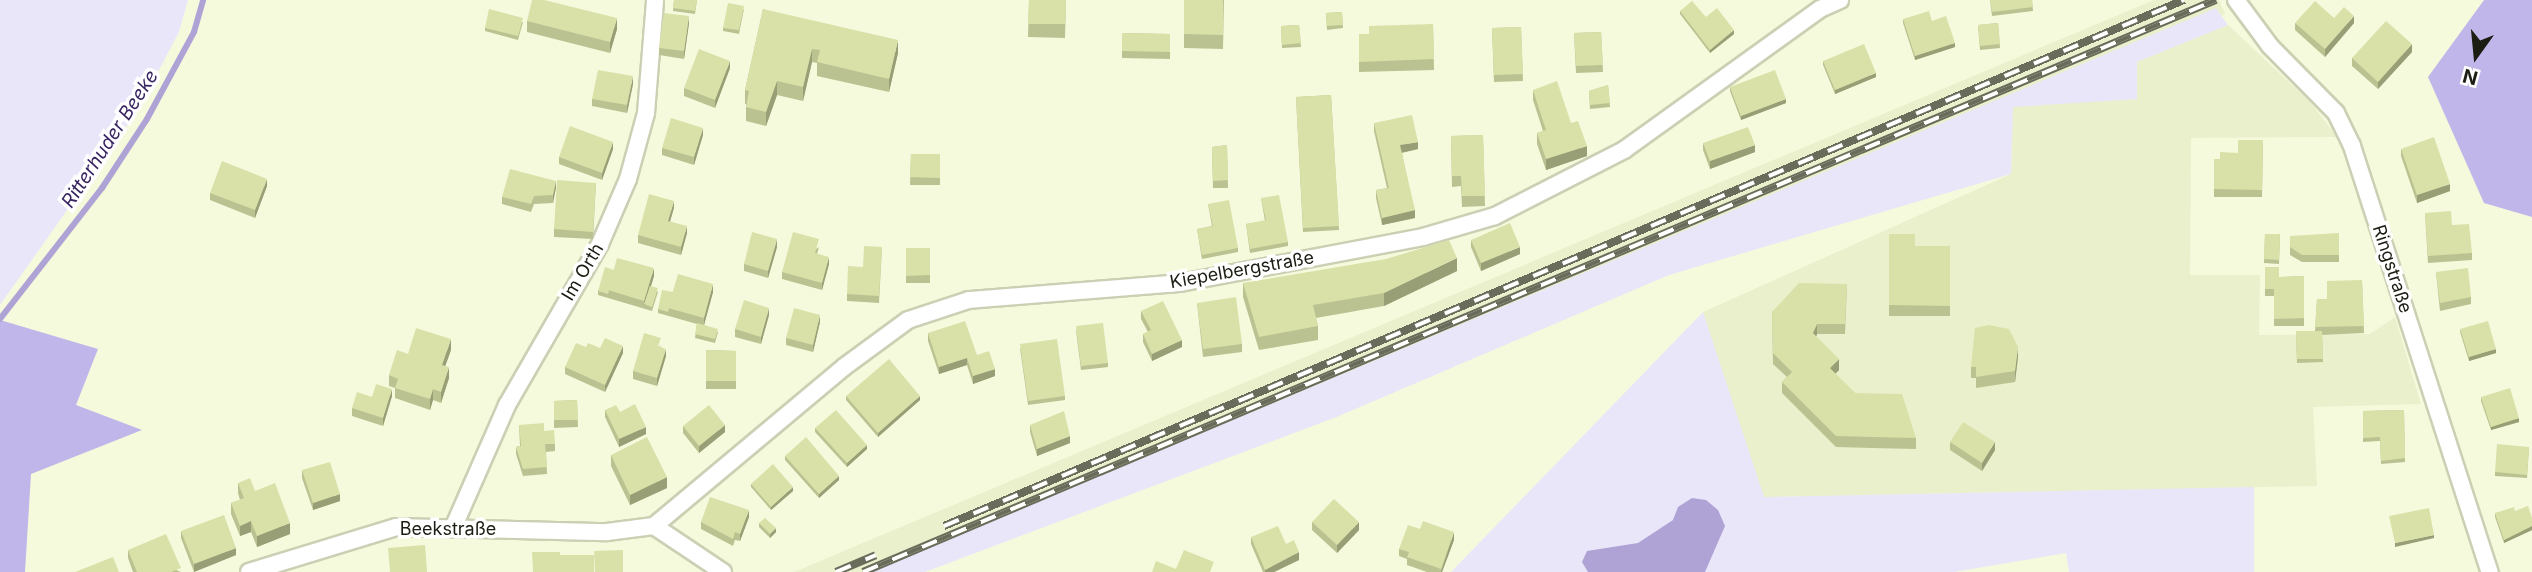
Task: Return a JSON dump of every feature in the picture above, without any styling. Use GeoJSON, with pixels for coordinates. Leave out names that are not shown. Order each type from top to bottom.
{"type":"FeatureCollection","features":[{"type":"Feature","properties":{"kind":"street","name":"Im Orth"},"geometry":{"type":"LineString","coordinates":[[454,526],[507,405],[600,244],[628,179],[646,113],[655,0]]}},
{"type":"Feature","properties":{"kind":"street","name":"Kiepelbergstraße"},"geometry":{"type":"LineString","coordinates":[[654,526],[844,368],[908,320],[969,300],[1180,283],[1423,237],[1495,216],[1624,150],[1820,9],[1840,0]]}},
{"type":"Feature","properties":{"kind":"street","name":"Ringstraße"},"geometry":{"type":"LineString","coordinates":[[2236,0],[2270,46],[2336,113],[2352,146],[2490,572]]}},
{"type":"Feature","properties":{"kind":"street","name":"Beekstraße"},"geometry":{"type":"LineString","coordinates":[[249,572],[396,527],[454,526],[584,532],[654,526]]}},
{"type":"Feature","properties":{"kind":"street"},"geometry":{"type":"LineString","coordinates":[[654,526],[723,572]]}},
{"type":"Feature","properties":{"kind":"shaded area"},"geometry":{"type":"Polygon","coordinates":[[[0,0],[188,0],[179,32],[138,110],[0,305],[0,0]]]}},
{"type":"Feature","properties":{"kind":"shaded area"},"geometry":{"type":"Polygon","coordinates":[[[2154,0],[2219,0],[2225,14],[892,572],[794,572],[2154,0]]]}},
{"type":"Feature","properties":{"kind":"shaded area"},"geometry":{"type":"Polygon","coordinates":[[[2484,0],[2532,0],[2532,217],[2484,203],[2428,77],[2484,0]]]}},
{"type":"Feature","properties":{"kind":"shaded area"},"geometry":{"type":"Polygon","coordinates":[[[2216,8],[2228,25],[2137,62],[2137,99],[2013,107],[2011,174],[1669,275],[1339,416],[925,572],[870,572],[2216,8]]]}},
{"type":"Feature","properties":{"kind":"shaded area"},"geometry":{"type":"Polygon","coordinates":[[[2228,25],[2310,102],[2337,137],[2191,138],[2190,275],[2260,275],[2259,335],[2370,334],[2395,317],[2421,404],[2313,407],[2317,486],[1763,497],[1703,312],[2011,174],[2013,106],[2137,99],[2137,62],[2228,25]]]}},
{"type":"Feature","properties":{"kind":"shaded area"},"geometry":{"type":"Polygon","coordinates":[[[1703,312],[1764,497],[2254,487],[2254,572],[2069,572],[2066,553],[1954,572],[1451,572],[1703,312]]]}},
{"type":"Feature","properties":{"kind":"shaded area"},"geometry":{"type":"Polygon","coordinates":[[[0,320],[98,349],[76,405],[142,430],[31,474],[25,572],[0,572],[0,320]]]}},
{"type":"Feature","properties":{"kind":"shaded area"},"geometry":{"type":"Polygon","coordinates":[[[1692,498],[1706,500],[1718,510],[1725,526],[1705,572],[1588,572],[1582,562],[1587,551],[1638,543],[1673,520],[1678,507],[1692,498]]]}},
{"type":"Feature","properties":{"kind":"building"},"geometry":{"type":"Polygon","coordinates":[[[532,0],[544,0],[617,18],[610,42],[527,21],[532,0]]]}},
{"type":"Feature","properties":{"kind":"building"},"geometry":{"type":"Polygon","coordinates":[[[674,0],[697,0],[695,11],[673,8],[674,0]]]}},
{"type":"Feature","properties":{"kind":"building"},"geometry":{"type":"Polygon","coordinates":[[[1029,0],[1066,0],[1065,24],[1028,24],[1029,0]]]}},
{"type":"Feature","properties":{"kind":"building"},"geometry":{"type":"Polygon","coordinates":[[[1184,0],[1223,0],[1223,35],[1184,34],[1184,0]]]}},
{"type":"Feature","properties":{"kind":"building"},"geometry":{"type":"Polygon","coordinates":[[[1990,0],[2032,0],[2033,7],[1992,12],[1990,0]]]}},
{"type":"Feature","properties":{"kind":"building"},"geometry":{"type":"Polygon","coordinates":[[[1692,1],[1706,17],[1717,8],[1734,30],[1710,50],[1680,11],[1692,1]]]}},
{"type":"Feature","properties":{"kind":"building"},"geometry":{"type":"Polygon","coordinates":[[[2315,1],[2334,18],[2344,7],[2354,16],[2325,49],[2295,23],[2315,1]]]}},
{"type":"Feature","properties":{"kind":"building"},"geometry":{"type":"Polygon","coordinates":[[[728,3],[744,6],[739,30],[723,28],[728,3]]]}},
{"type":"Feature","properties":{"kind":"building"},"geometry":{"type":"Polygon","coordinates":[[[489,9],[523,18],[518,36],[485,28],[489,9]]]}},
{"type":"Feature","properties":{"kind":"building"},"geometry":{"type":"Polygon","coordinates":[[[763,9],[898,40],[889,79],[817,62],[820,50],[812,49],[803,87],[777,81],[766,112],[746,107],[749,91],[745,90],[763,9]]]}},
{"type":"Feature","properties":{"kind":"building"},"geometry":{"type":"Polygon","coordinates":[[[1929,11],[1932,21],[1946,16],[1955,43],[1915,56],[1903,19],[1929,11]]]}},
{"type":"Feature","properties":{"kind":"building"},"geometry":{"type":"Polygon","coordinates":[[[1342,12],[1343,25],[1327,26],[1326,13],[1342,12]]]}},
{"type":"Feature","properties":{"kind":"building"},"geometry":{"type":"Polygon","coordinates":[[[664,13],[689,16],[684,51],[659,48],[664,13]]]}},
{"type":"Feature","properties":{"kind":"building"},"geometry":{"type":"Polygon","coordinates":[[[2386,21],[2412,44],[2378,82],[2352,58],[2386,21]]]}},
{"type":"Feature","properties":{"kind":"building"},"geometry":{"type":"Polygon","coordinates":[[[1998,23],[2000,44],[1980,46],[1978,25],[1998,23]]]}},
{"type":"Feature","properties":{"kind":"building"},"geometry":{"type":"Polygon","coordinates":[[[1433,24],[1434,59],[1359,62],[1359,34],[1369,34],[1369,26],[1433,24]]]}},
{"type":"Feature","properties":{"kind":"building"},"geometry":{"type":"Polygon","coordinates":[[[1299,25],[1301,43],[1282,45],[1281,26],[1299,25]]]}},
{"type":"Feature","properties":{"kind":"building"},"geometry":{"type":"Polygon","coordinates":[[[1521,27],[1523,74],[1494,75],[1492,28],[1521,27]]]}},
{"type":"Feature","properties":{"kind":"building"},"geometry":{"type":"Polygon","coordinates":[[[1601,32],[1603,65],[1576,66],[1574,33],[1601,32]]]}},
{"type":"Feature","properties":{"kind":"building"},"geometry":{"type":"Polygon","coordinates":[[[1122,33],[1170,34],[1170,52],[1122,51],[1122,33]]]}},
{"type":"Feature","properties":{"kind":"building"},"geometry":{"type":"Polygon","coordinates":[[[1864,44],[1876,73],[1835,90],[1823,61],[1864,44]]]}},
{"type":"Feature","properties":{"kind":"building"},"geometry":{"type":"Polygon","coordinates":[[[699,49],[730,61],[715,100],[684,88],[699,49]]]}},
{"type":"Feature","properties":{"kind":"building"},"geometry":{"type":"Polygon","coordinates":[[[598,70],[633,76],[627,105],[592,99],[598,70]]]}},
{"type":"Feature","properties":{"kind":"building"},"geometry":{"type":"Polygon","coordinates":[[[1775,70],[1786,99],[1741,116],[1730,87],[1775,70]]]}},
{"type":"Feature","properties":{"kind":"building"},"geometry":{"type":"Polygon","coordinates":[[[1557,81],[1571,123],[1578,121],[1587,146],[1546,159],[1537,133],[1546,130],[1533,90],[1557,81]]]}},
{"type":"Feature","properties":{"kind":"building"},"geometry":{"type":"Polygon","coordinates":[[[1608,85],[1610,103],[1590,105],[1589,91],[1608,85]]]}},
{"type":"Feature","properties":{"kind":"building"},"geometry":{"type":"Polygon","coordinates":[[[1331,95],[1339,226],[1303,228],[1296,97],[1331,95]]]}},
{"type":"Feature","properties":{"kind":"building"},"geometry":{"type":"Polygon","coordinates":[[[1412,115],[1418,142],[1400,145],[1415,210],[1382,218],[1376,190],[1389,188],[1374,123],[1412,115]]]}},
{"type":"Feature","properties":{"kind":"building"},"geometry":{"type":"Polygon","coordinates":[[[671,118],[703,128],[694,157],[662,148],[671,118]]]}},
{"type":"Feature","properties":{"kind":"building"},"geometry":{"type":"Polygon","coordinates":[[[570,126],[613,142],[602,173],[559,157],[570,126]]]}},
{"type":"Feature","properties":{"kind":"building"},"geometry":{"type":"Polygon","coordinates":[[[1748,127],[1755,145],[1710,161],[1703,143],[1748,127]]]}},
{"type":"Feature","properties":{"kind":"building"},"geometry":{"type":"Polygon","coordinates":[[[1483,135],[1485,196],[1462,196],[1461,176],[1452,176],[1451,136],[1483,135]]]}},
{"type":"Feature","properties":{"kind":"building"},"geometry":{"type":"Polygon","coordinates":[[[2434,137],[2450,184],[2417,195],[2401,149],[2434,137]]]}},
{"type":"Feature","properties":{"kind":"building"},"geometry":{"type":"Polygon","coordinates":[[[2238,140],[2263,140],[2262,190],[2214,189],[2214,159],[2220,159],[2220,152],[2238,153],[2238,140]]]}},
{"type":"Feature","properties":{"kind":"building"},"geometry":{"type":"Polygon","coordinates":[[[1227,145],[1228,180],[1213,181],[1212,147],[1227,145]]]}},
{"type":"Feature","properties":{"kind":"building"},"geometry":{"type":"Polygon","coordinates":[[[911,154],[940,154],[940,178],[910,177],[911,154]]]}},
{"type":"Feature","properties":{"kind":"building"},"geometry":{"type":"Polygon","coordinates":[[[222,161],[267,179],[255,210],[210,193],[222,161]]]}},
{"type":"Feature","properties":{"kind":"building"},"geometry":{"type":"Polygon","coordinates":[[[510,169],[556,181],[553,195],[534,196],[531,204],[502,197],[510,169]]]}},
{"type":"Feature","properties":{"kind":"building"},"geometry":{"type":"Polygon","coordinates":[[[557,180],[596,183],[593,232],[554,229],[557,180]]]}},
{"type":"Feature","properties":{"kind":"building"},"geometry":{"type":"Polygon","coordinates":[[[649,194],[674,201],[668,221],[687,226],[681,247],[638,235],[649,194]]]}},
{"type":"Feature","properties":{"kind":"building"},"geometry":{"type":"Polygon","coordinates":[[[1279,195],[1288,242],[1250,249],[1246,224],[1266,220],[1261,198],[1279,195]]]}},
{"type":"Feature","properties":{"kind":"building"},"geometry":{"type":"Polygon","coordinates":[[[1229,200],[1238,248],[1202,255],[1197,229],[1213,226],[1208,204],[1229,200]]]}},
{"type":"Feature","properties":{"kind":"building"},"geometry":{"type":"Polygon","coordinates":[[[2451,211],[2452,225],[2469,224],[2472,253],[2428,256],[2425,213],[2451,211]]]}},
{"type":"Feature","properties":{"kind":"building"},"geometry":{"type":"Polygon","coordinates":[[[1510,223],[1520,247],[1481,263],[1471,240],[1510,223]]]}},
{"type":"Feature","properties":{"kind":"building"},"geometry":{"type":"Polygon","coordinates":[[[752,232],[777,239],[768,271],[744,264],[752,232]]]}},
{"type":"Feature","properties":{"kind":"building"},"geometry":{"type":"Polygon","coordinates":[[[793,232],[819,239],[815,253],[829,257],[822,283],[782,272],[793,232]]]}},
{"type":"Feature","properties":{"kind":"building"},"geometry":{"type":"Polygon","coordinates":[[[2339,233],[2339,255],[2302,255],[2290,247],[2290,236],[2339,233]]]}},
{"type":"Feature","properties":{"kind":"building"},"geometry":{"type":"Polygon","coordinates":[[[1889,234],[1915,234],[1915,246],[1950,246],[1950,306],[1889,305],[1889,234]]]}},
{"type":"Feature","properties":{"kind":"building"},"geometry":{"type":"Polygon","coordinates":[[[2265,234],[2280,234],[2279,260],[2264,259],[2265,234]]]}},
{"type":"Feature","properties":{"kind":"building"},"geometry":{"type":"Polygon","coordinates":[[[1449,240],[1457,258],[1384,293],[1313,305],[1318,326],[1259,337],[1243,283],[1386,259],[1449,240]]]}},
{"type":"Feature","properties":{"kind":"building"},"geometry":{"type":"Polygon","coordinates":[[[864,246],[882,247],[879,296],[847,294],[848,266],[863,267],[864,246]]]}},
{"type":"Feature","properties":{"kind":"building"},"geometry":{"type":"Polygon","coordinates":[[[906,248],[930,248],[930,275],[906,276],[906,248]]]}},
{"type":"Feature","properties":{"kind":"building"},"geometry":{"type":"Polygon","coordinates":[[[617,258],[654,268],[644,301],[608,290],[617,258]]]}},
{"type":"Feature","properties":{"kind":"building"},"geometry":{"type":"Polygon","coordinates":[[[605,267],[614,270],[608,294],[598,291],[605,267]]]}},
{"type":"Feature","properties":{"kind":"building"},"geometry":{"type":"Polygon","coordinates":[[[2265,267],[2279,267],[2279,277],[2304,276],[2304,318],[2274,319],[2274,289],[2265,289],[2265,267]]]}},
{"type":"Feature","properties":{"kind":"building"},"geometry":{"type":"Polygon","coordinates":[[[2468,268],[2471,297],[2440,303],[2436,272],[2468,268]]]}},
{"type":"Feature","properties":{"kind":"building"},"geometry":{"type":"Polygon","coordinates":[[[678,274],[713,284],[704,318],[668,308],[678,274]]]}},
{"type":"Feature","properties":{"kind":"building"},"geometry":{"type":"Polygon","coordinates":[[[2362,280],[2364,326],[2315,327],[2317,299],[2327,299],[2327,281],[2362,280]]]}},
{"type":"Feature","properties":{"kind":"building"},"geometry":{"type":"Polygon","coordinates":[[[1799,283],[1847,284],[1845,324],[1817,324],[1813,333],[1839,359],[1830,368],[1855,393],[1902,394],[1916,438],[1836,436],[1782,382],[1792,372],[1773,353],[1772,312],[1799,283]]]}},
{"type":"Feature","properties":{"kind":"building"},"geometry":{"type":"Polygon","coordinates":[[[650,286],[658,288],[652,307],[644,304],[650,286]]]}},
{"type":"Feature","properties":{"kind":"building"},"geometry":{"type":"Polygon","coordinates":[[[662,290],[673,292],[668,312],[658,309],[662,290]]]}},
{"type":"Feature","properties":{"kind":"building"},"geometry":{"type":"Polygon","coordinates":[[[1236,297],[1242,344],[1203,349],[1197,303],[1236,297]]]}},
{"type":"Feature","properties":{"kind":"building"},"geometry":{"type":"Polygon","coordinates":[[[744,300],[769,308],[761,337],[735,329],[744,300]]]}},
{"type":"Feature","properties":{"kind":"building"},"geometry":{"type":"Polygon","coordinates":[[[1163,301],[1182,340],[1152,354],[1143,334],[1151,330],[1141,311],[1163,301]]]}},
{"type":"Feature","properties":{"kind":"building"},"geometry":{"type":"Polygon","coordinates":[[[794,308],[820,315],[813,345],[786,338],[794,308]]]}},
{"type":"Feature","properties":{"kind":"building"},"geometry":{"type":"Polygon","coordinates":[[[965,321],[977,355],[989,351],[995,369],[973,376],[967,358],[939,367],[928,333],[965,321]]]}},
{"type":"Feature","properties":{"kind":"building"},"geometry":{"type":"Polygon","coordinates":[[[2488,321],[2496,349],[2469,357],[2460,329],[2488,321]]]}},
{"type":"Feature","properties":{"kind":"building"},"geometry":{"type":"Polygon","coordinates":[[[697,323],[718,329],[715,339],[695,334],[697,323]]]}},
{"type":"Feature","properties":{"kind":"building"},"geometry":{"type":"Polygon","coordinates":[[[1103,323],[1108,363],[1081,366],[1076,326],[1103,323]]]}},
{"type":"Feature","properties":{"kind":"building"},"geometry":{"type":"Polygon","coordinates":[[[1989,325],[2009,329],[2018,347],[2015,371],[1976,377],[1976,367],[1971,367],[1975,328],[1989,325]]]}},
{"type":"Feature","properties":{"kind":"building"},"geometry":{"type":"Polygon","coordinates":[[[416,328],[451,339],[442,365],[449,367],[441,392],[433,389],[430,399],[395,388],[398,379],[389,375],[397,350],[408,354],[416,328]]]}},
{"type":"Feature","properties":{"kind":"building"},"geometry":{"type":"Polygon","coordinates":[[[2296,331],[2322,331],[2323,359],[2297,359],[2296,331]]]}},
{"type":"Feature","properties":{"kind":"building"},"geometry":{"type":"Polygon","coordinates":[[[644,333],[661,338],[658,346],[666,349],[657,378],[633,371],[644,333]]]}},
{"type":"Feature","properties":{"kind":"building"},"geometry":{"type":"Polygon","coordinates":[[[605,338],[623,346],[605,385],[565,367],[576,343],[586,347],[588,343],[600,348],[605,338]]]}},
{"type":"Feature","properties":{"kind":"building"},"geometry":{"type":"Polygon","coordinates":[[[1057,339],[1065,396],[1028,401],[1020,344],[1057,339]]]}},
{"type":"Feature","properties":{"kind":"building"},"geometry":{"type":"Polygon","coordinates":[[[706,350],[736,351],[736,381],[706,381],[706,350]]]}},
{"type":"Feature","properties":{"kind":"building"},"geometry":{"type":"Polygon","coordinates":[[[889,359],[920,396],[878,433],[846,396],[889,359]]]}},
{"type":"Feature","properties":{"kind":"building"},"geometry":{"type":"Polygon","coordinates":[[[376,384],[392,389],[383,418],[352,408],[357,392],[372,397],[376,384]]]}},
{"type":"Feature","properties":{"kind":"building"},"geometry":{"type":"Polygon","coordinates":[[[2510,388],[2519,418],[2491,427],[2481,397],[2510,388]]]}},
{"type":"Feature","properties":{"kind":"building"},"geometry":{"type":"Polygon","coordinates":[[[577,400],[578,420],[554,420],[554,401],[577,400]]]}},
{"type":"Feature","properties":{"kind":"building"},"geometry":{"type":"Polygon","coordinates":[[[635,404],[646,427],[619,439],[605,410],[616,405],[620,412],[635,404]]]}},
{"type":"Feature","properties":{"kind":"building"},"geometry":{"type":"Polygon","coordinates":[[[709,405],[725,425],[699,446],[683,426],[709,405]]]}},
{"type":"Feature","properties":{"kind":"building"},"geometry":{"type":"Polygon","coordinates":[[[836,410],[867,445],[847,463],[815,428],[836,410]]]}},
{"type":"Feature","properties":{"kind":"building"},"geometry":{"type":"Polygon","coordinates":[[[2404,410],[2405,458],[2381,461],[2380,437],[2363,438],[2363,411],[2404,410]]]}},
{"type":"Feature","properties":{"kind":"building"},"geometry":{"type":"Polygon","coordinates":[[[1064,411],[1070,436],[1037,449],[1030,425],[1064,411]]]}},
{"type":"Feature","properties":{"kind":"building"},"geometry":{"type":"Polygon","coordinates":[[[1963,422],[1995,442],[1982,463],[1950,442],[1963,422]]]}},
{"type":"Feature","properties":{"kind":"building"},"geometry":{"type":"Polygon","coordinates":[[[544,423],[544,431],[554,430],[555,444],[545,444],[547,467],[523,469],[516,447],[521,446],[519,425],[544,423]]]}},
{"type":"Feature","properties":{"kind":"building"},"geometry":{"type":"Polygon","coordinates":[[[647,437],[667,477],[630,495],[611,455],[647,437]]]}},
{"type":"Feature","properties":{"kind":"building"},"geometry":{"type":"Polygon","coordinates":[[[806,437],[839,476],[819,494],[785,456],[806,437]]]}},
{"type":"Feature","properties":{"kind":"building"},"geometry":{"type":"Polygon","coordinates":[[[2497,444],[2529,447],[2527,475],[2495,472],[2497,444]]]}},
{"type":"Feature","properties":{"kind":"building"},"geometry":{"type":"Polygon","coordinates":[[[330,462],[340,494],[313,503],[302,470],[330,462]]]}},
{"type":"Feature","properties":{"kind":"building"},"geometry":{"type":"Polygon","coordinates":[[[773,464],[793,487],[771,507],[751,484],[773,464]]]}},
{"type":"Feature","properties":{"kind":"building"},"geometry":{"type":"Polygon","coordinates":[[[250,478],[255,491],[275,483],[290,523],[257,536],[251,521],[240,526],[231,503],[244,498],[238,483],[250,478]]]}},
{"type":"Feature","properties":{"kind":"building"},"geometry":{"type":"Polygon","coordinates":[[[710,497],[749,510],[740,534],[735,532],[733,539],[701,522],[710,497]]]}},
{"type":"Feature","properties":{"kind":"building"},"geometry":{"type":"Polygon","coordinates":[[[1334,499],[1359,522],[1337,545],[1312,522],[1334,499]]]}},
{"type":"Feature","properties":{"kind":"building"},"geometry":{"type":"Polygon","coordinates":[[[2528,506],[2532,526],[2504,540],[2495,513],[2514,507],[2515,511],[2528,506]]]}},
{"type":"Feature","properties":{"kind":"building"},"geometry":{"type":"Polygon","coordinates":[[[2429,508],[2434,535],[2395,543],[2389,516],[2429,508]]]}},
{"type":"Feature","properties":{"kind":"building"},"geometry":{"type":"Polygon","coordinates":[[[224,515],[236,548],[194,564],[181,531],[224,515]]]}},
{"type":"Feature","properties":{"kind":"building"},"geometry":{"type":"Polygon","coordinates":[[[765,518],[776,528],[770,534],[759,523],[765,518]]]}},
{"type":"Feature","properties":{"kind":"building"},"geometry":{"type":"Polygon","coordinates":[[[1423,521],[1454,532],[1441,569],[1407,557],[1409,552],[1399,549],[1408,525],[1420,529],[1423,521]]]}},
{"type":"Feature","properties":{"kind":"building"},"geometry":{"type":"Polygon","coordinates":[[[1278,526],[1286,544],[1294,540],[1299,552],[1265,570],[1251,537],[1278,526]]]}},
{"type":"Feature","properties":{"kind":"building"},"geometry":{"type":"Polygon","coordinates":[[[166,534],[181,568],[171,572],[137,572],[128,550],[166,534]]]}},
{"type":"Feature","properties":{"kind":"building"},"geometry":{"type":"Polygon","coordinates":[[[425,545],[427,572],[390,572],[388,548],[425,545]]]}},
{"type":"Feature","properties":{"kind":"building"},"geometry":{"type":"Polygon","coordinates":[[[623,550],[623,572],[595,572],[594,551],[623,550]]]}},
{"type":"Feature","properties":{"kind":"building"},"geometry":{"type":"Polygon","coordinates":[[[1184,550],[1214,562],[1210,572],[1152,572],[1156,561],[1176,569],[1184,550]]]}},
{"type":"Feature","properties":{"kind":"building"},"geometry":{"type":"Polygon","coordinates":[[[532,552],[560,552],[560,572],[533,572],[532,552]]]}},
{"type":"Feature","properties":{"kind":"building"},"geometry":{"type":"Polygon","coordinates":[[[560,555],[594,555],[594,572],[560,572],[560,555]]]}},
{"type":"Feature","properties":{"kind":"building"},"geometry":{"type":"Polygon","coordinates":[[[113,557],[119,572],[75,572],[113,557]]]}},
{"type":"Feature","properties":{"kind":"waterway","name":"Ritterhuder Beeke"},"geometry":{"type":"LineString","coordinates":[[0,319],[102,188],[147,119],[194,32],[203,0]]}},
{"type":"Feature","properties":{"kind":"railway"},"geometry":{"type":"LineString","coordinates":[[944,526],[2184,0]]}},
{"type":"Feature","properties":{"kind":"railway"},"geometry":{"type":"LineString","coordinates":[[863,572],[2216,0]]}},
{"type":"Feature","properties":{"kind":"railway"},"geometry":{"type":"LineString","coordinates":[[836,572],[876,555]]}}]}
